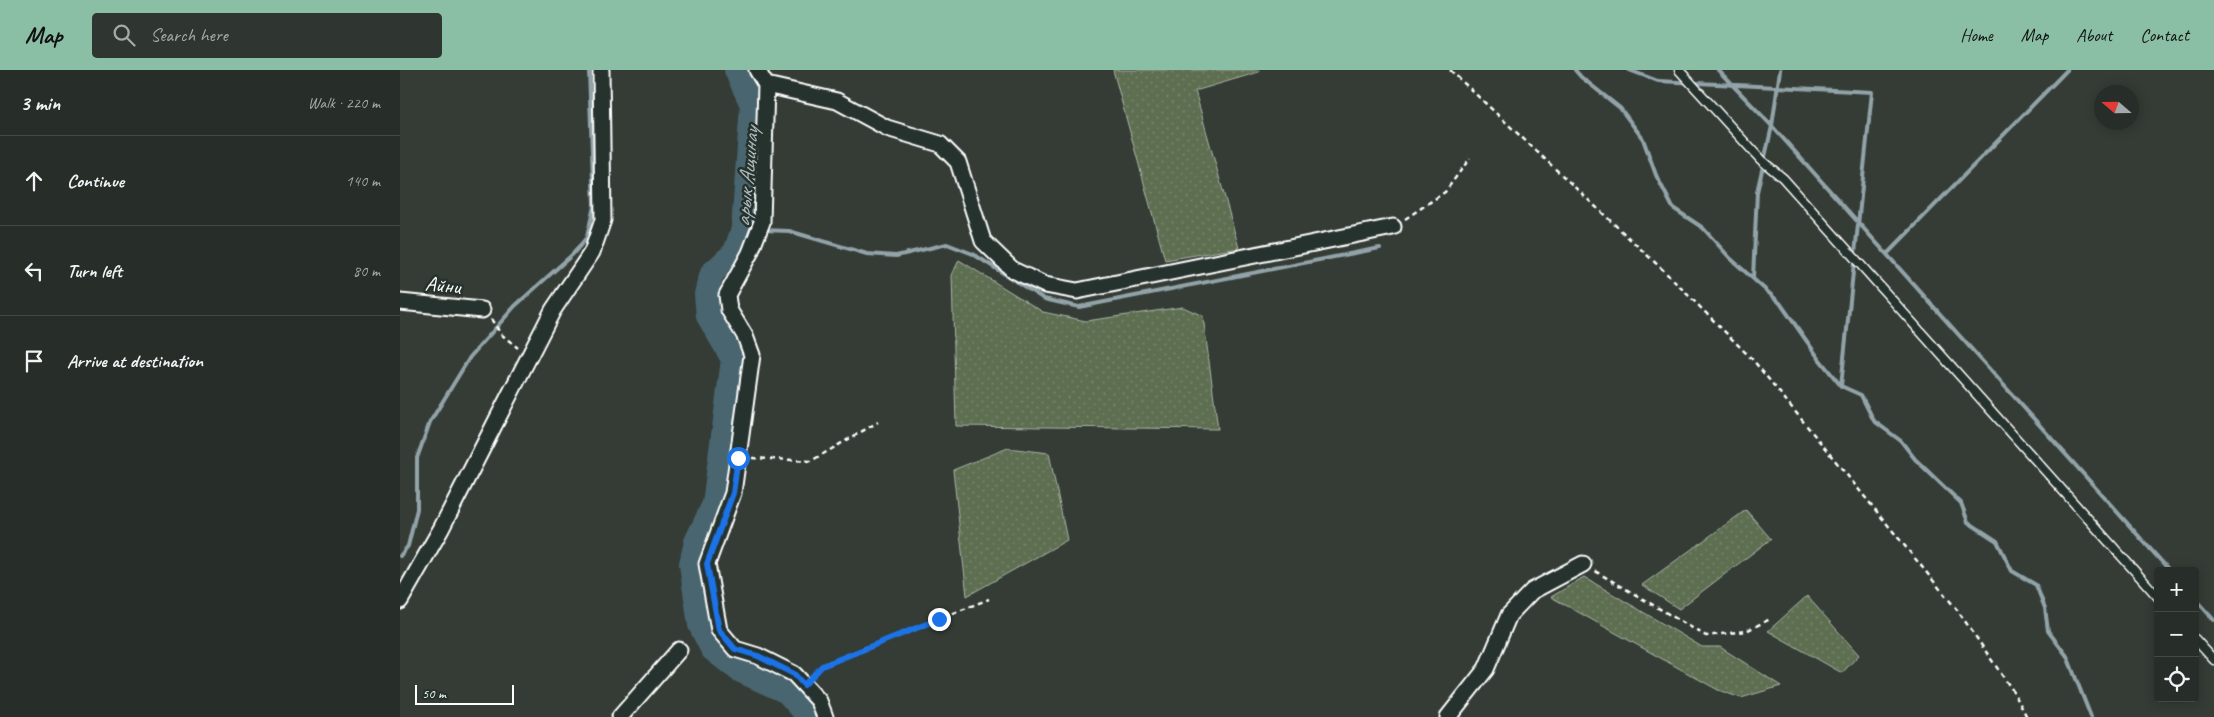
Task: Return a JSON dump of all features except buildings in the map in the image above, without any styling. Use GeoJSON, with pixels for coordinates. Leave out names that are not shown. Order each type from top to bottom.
{"type":"FeatureCollection","features":[{"type":"Feature","properties":{"kind":"street"},"geometry":{"type":"LineString","coordinates":[[400,601],[441,529],[553,310],[592,252],[603,220],[601,70]]}},
{"type":"Feature","properties":{"kind":"street"},"geometry":{"type":"LineString","coordinates":[[757,70],[766,85],[762,222],[750,253],[727,295],[730,310],[745,336],[752,355],[733,493],[707,564],[719,630],[735,649],[758,656],[794,674],[818,701],[825,717]]}},
{"type":"Feature","properties":{"kind":"street"},"geometry":{"type":"LineString","coordinates":[[766,85],[836,101],[887,128],[940,144],[958,162],[983,241],[1013,270],[1045,285],[1077,291],[1393,227]]}},
{"type":"Feature","properties":{"kind":"street","name":"Айни"},"geometry":{"type":"LineString","coordinates":[[400,302],[488,316]]}},
{"type":"Feature","properties":{"kind":"street"},"geometry":{"type":"LineString","coordinates":[[1448,717],[1486,669],[1509,615],[1532,591],[1583,564]]}},
{"type":"Feature","properties":{"kind":"street"},"geometry":{"type":"LineString","coordinates":[[620,717],[680,650]]}},
{"type":"Feature","properties":{"kind":"lane"},"geometry":{"type":"LineString","coordinates":[[1679,70],[1762,160],[1783,178],[2154,592]]}},
{"type":"Feature","properties":{"kind":"lane"},"geometry":{"type":"LineString","coordinates":[[2199,643],[2214,660]]}},
{"type":"Feature","properties":{"kind":"path"},"geometry":{"type":"LineString","coordinates":[[1450,70],[1664,270],[1753,360],[1958,611],[2013,692],[2027,717]]}},
{"type":"Feature","properties":{"kind":"path"},"geometry":{"type":"LineString","coordinates":[[1393,227],[1445,192],[1470,158]]}},
{"type":"Feature","properties":{"kind":"path"},"geometry":{"type":"LineString","coordinates":[[488,316],[501,334],[528,357]]}},
{"type":"Feature","properties":{"kind":"path"},"geometry":{"type":"LineString","coordinates":[[738,458],[812,461],[878,422]]}},
{"type":"Feature","properties":{"kind":"path"},"geometry":{"type":"LineString","coordinates":[[1583,564],[1706,636],[1746,631],[1772,618]]}},
{"type":"Feature","properties":{"kind":"path"},"geometry":{"type":"LineString","coordinates":[[804,685],[822,666],[989,599]]}},
{"type":"Feature","properties":{"kind":"green space"},"geometry":{"type":"Polygon","coordinates":[[[1113,70],[1259,70],[1259,72],[1195,91],[1239,248],[1165,260],[1113,70]]]}},
{"type":"Feature","properties":{"kind":"green space"},"geometry":{"type":"Polygon","coordinates":[[[959,260],[1043,312],[1086,321],[1183,307],[1203,316],[1218,429],[956,426],[952,275],[959,260]]]}},
{"type":"Feature","properties":{"kind":"green space"},"geometry":{"type":"Polygon","coordinates":[[[1008,448],[1049,453],[1067,540],[967,596],[953,470],[1008,448]]]}},
{"type":"Feature","properties":{"kind":"green space"},"geometry":{"type":"Polygon","coordinates":[[[1746,510],[1771,539],[1679,609],[1642,585],[1746,510]]]}},
{"type":"Feature","properties":{"kind":"green space"},"geometry":{"type":"Polygon","coordinates":[[[1584,577],[1702,647],[1720,647],[1781,686],[1741,698],[1718,690],[1551,597],[1584,577]]]}},
{"type":"Feature","properties":{"kind":"green space"},"geometry":{"type":"Polygon","coordinates":[[[1807,596],[1859,655],[1842,673],[1768,631],[1807,596]]]}},
{"type":"Feature","properties":{"kind":"waterway"},"geometry":{"type":"LineString","coordinates":[[400,556],[408,546],[417,509],[417,458],[430,422],[470,357],[515,306],[573,254],[587,237],[594,206],[589,70]]}},
{"type":"Feature","properties":{"kind":"waterway","name":"арык Ащинау"},"geometry":{"type":"LineString","coordinates":[[736,70],[752,105],[743,229],[735,252],[712,273],[706,294],[708,316],[733,359],[714,504],[696,542],[691,564],[700,625],[712,649],[739,670],[787,692],[809,717]]}},
{"type":"Feature","properties":{"kind":"waterway"},"geometry":{"type":"LineString","coordinates":[[1575,70],[1620,108],[1643,139],[1656,175],[1673,208],[1703,228],[1730,258],[1780,303],[1820,360],[1841,386],[1861,395],[1874,421],[1901,441],[1915,459],[1961,503],[1968,522],[1997,541],[2012,571],[2036,585],[2045,608],[2048,631],[2067,656],[2091,717]]}},
{"type":"Feature","properties":{"kind":"waterway"},"geometry":{"type":"LineString","coordinates":[[1629,70],[1658,81],[1872,92],[1841,386]]}},
{"type":"Feature","properties":{"kind":"waterway"},"geometry":{"type":"LineString","coordinates":[[1718,70],[1772,126],[2166,567]]}},
{"type":"Feature","properties":{"kind":"waterway"},"geometry":{"type":"LineString","coordinates":[[1753,278],[1757,192],[1772,126],[1780,70]]}},
{"type":"Feature","properties":{"kind":"waterway"},"geometry":{"type":"LineString","coordinates":[[1887,254],[2067,70]]}},
{"type":"Feature","properties":{"kind":"waterway"},"geometry":{"type":"LineString","coordinates":[[743,229],[756,229]]}},
{"type":"Feature","properties":{"kind":"waterway"},"geometry":{"type":"LineString","coordinates":[[763,230],[789,231],[867,254],[896,256],[947,244],[973,254],[1044,299],[1079,307],[1380,248]]}},
{"type":"Feature","properties":{"kind":"waterway"},"geometry":{"type":"LineString","coordinates":[[2199,603],[2214,620]]}},
{"type":"Feature","properties":{"kind":"route"},"geometry":{"type":"LineString","coordinates":[[738,458],[733,493],[707,564],[719,630],[735,649],[758,656],[794,674],[804,685],[822,666],[939,619]]}}]}
